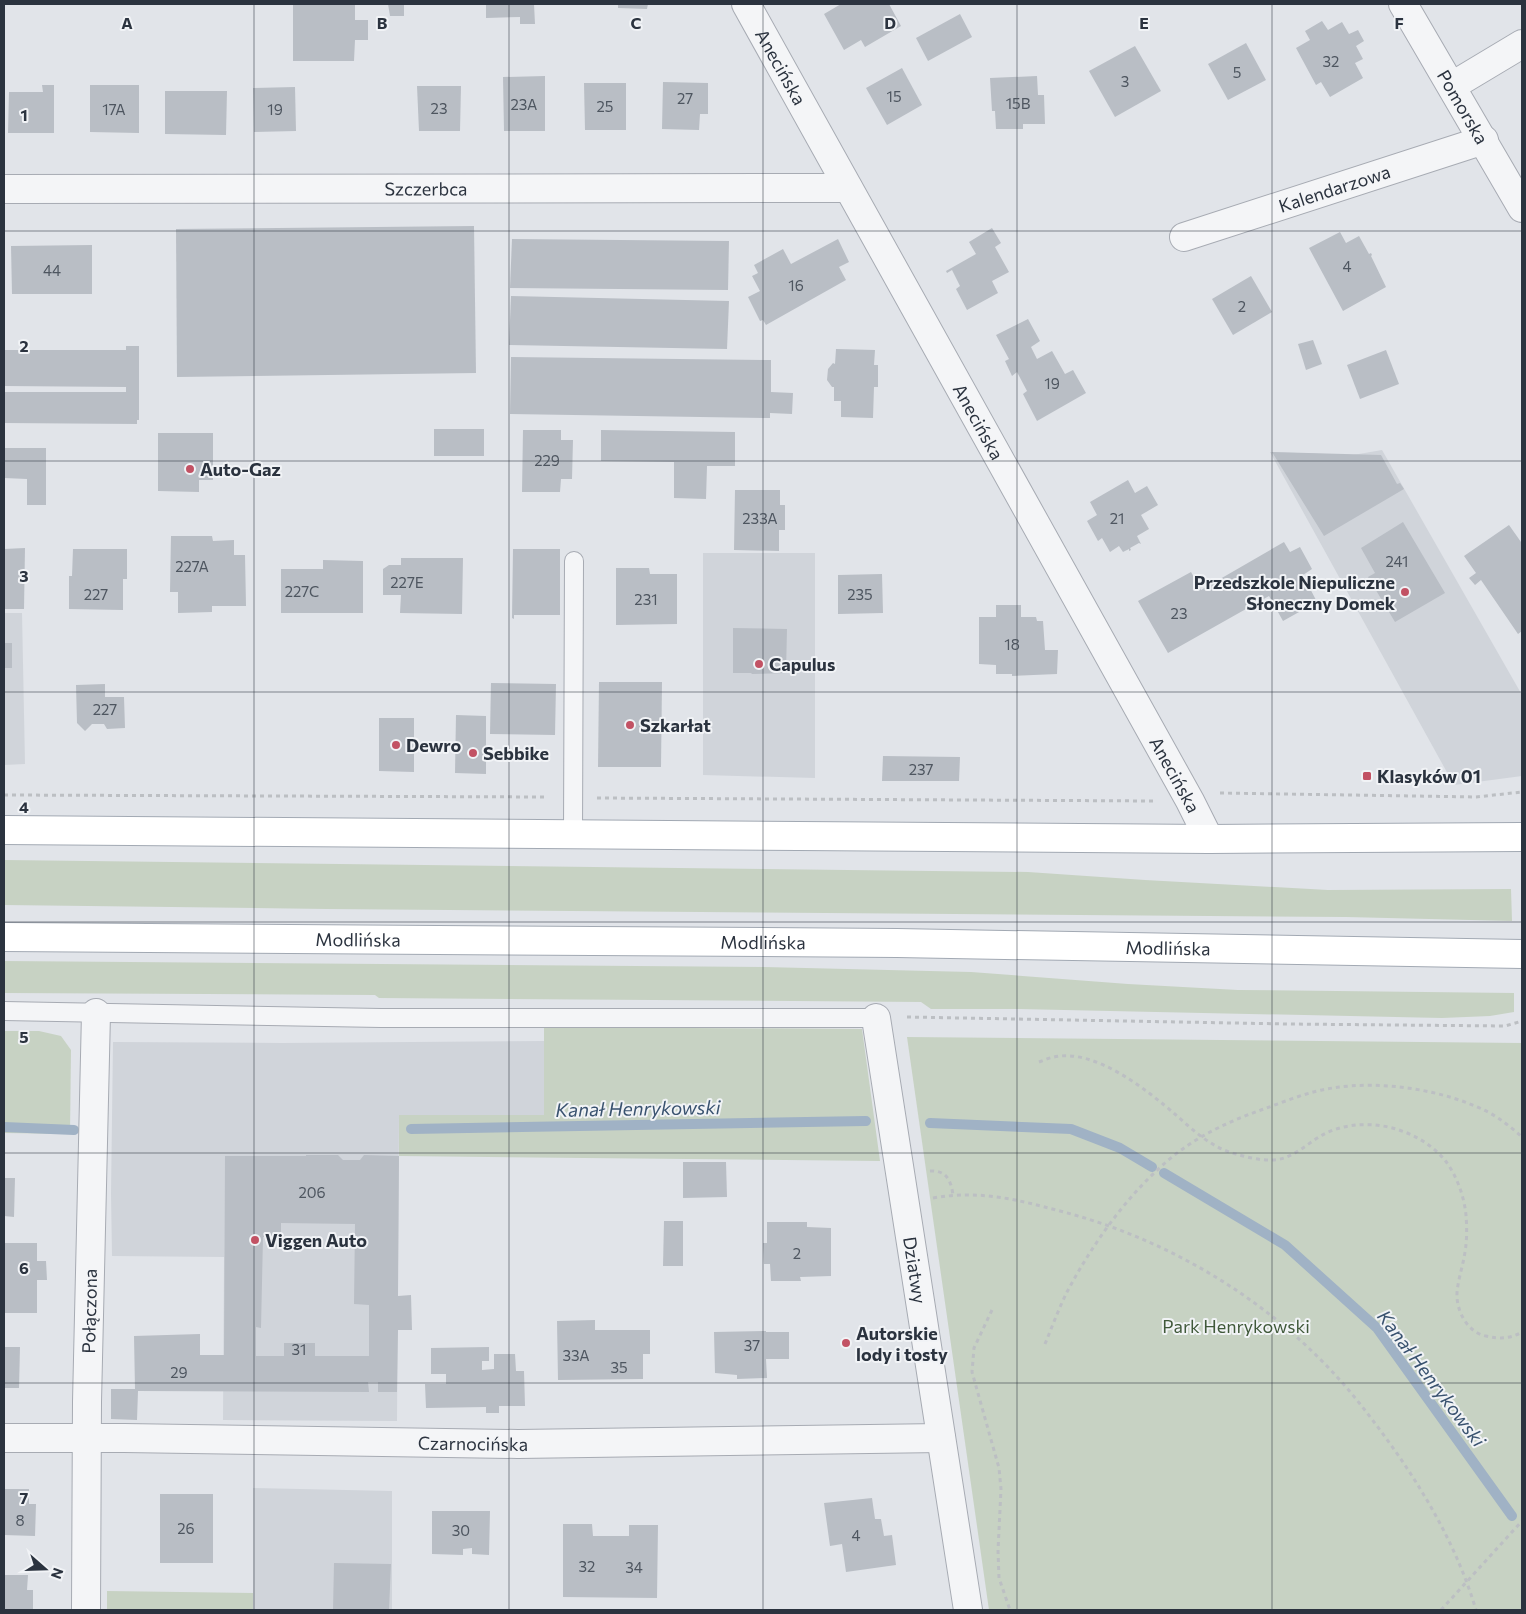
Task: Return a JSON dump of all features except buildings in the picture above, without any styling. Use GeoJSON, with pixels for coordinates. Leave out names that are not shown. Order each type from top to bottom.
{"type":"FeatureCollection","features":[{"type":"Feature","properties":{"kind":"main road"},"geometry":{"type":"LineString","coordinates":[[4,830],[1209,839],[1522,837]]}},
{"type":"Feature","properties":{"kind":"main road","name":"Modlińska"},"geometry":{"type":"LineString","coordinates":[[4,937],[897,943],[1522,954]]}},
{"type":"Feature","properties":{"kind":"street","name":"Anecińska"},"geometry":{"type":"LineString","coordinates":[[746,4],[1190,801],[1209,839]]}},
{"type":"Feature","properties":{"kind":"street","name":"Pomorska"},"geometry":{"type":"LineString","coordinates":[[1404,4],[1522,208]]}},
{"type":"Feature","properties":{"kind":"street"},"geometry":{"type":"LineString","coordinates":[[1452,86],[1522,44]]}},
{"type":"Feature","properties":{"kind":"street","name":"Kalendarzowa"},"geometry":{"type":"LineString","coordinates":[[1184,237],[1484,140]]}},
{"type":"Feature","properties":{"kind":"street","name":"Szczerbca"},"geometry":{"type":"LineString","coordinates":[[4,189],[848,188]]}},
{"type":"Feature","properties":{"kind":"street","name":"Połączona"},"geometry":{"type":"LineString","coordinates":[[86,1610],[87,1439],[96,1012]]}},
{"type":"Feature","properties":{"kind":"street","name":"Dziatwy"},"geometry":{"type":"LineString","coordinates":[[876,1018],[968,1610]]}},
{"type":"Feature","properties":{"kind":"street","name":"Czarnocińska"},"geometry":{"type":"LineString","coordinates":[[4,1438],[518,1444],[942,1438]]}},
{"type":"Feature","properties":{"kind":"lane"},"geometry":{"type":"LineString","coordinates":[[573,834],[574,561]]}},
{"type":"Feature","properties":{"kind":"lane"},"geometry":{"type":"LineString","coordinates":[[4,1012],[381,1018],[876,1018]]}},
{"type":"Feature","properties":{"kind":"path"},"geometry":{"type":"LineString","coordinates":[[1190,801],[1211,793],[1476,796],[1522,792]]}},
{"type":"Feature","properties":{"kind":"path"},"geometry":{"type":"LineString","coordinates":[[876,1018],[1505,1026],[1522,1022]]}},
{"type":"Feature","properties":{"kind":"path"},"geometry":{"type":"LineString","coordinates":[[1039,1062],[1055,1057],[1071,1056],[1114,1070],[1135,1082],[1165,1105],[1201,1137],[1219,1148],[1235,1154],[1270,1160],[1283,1158],[1329,1132],[1346,1126],[1366,1124],[1399,1129],[1415,1137],[1443,1159],[1462,1193],[1467,1231],[1466,1250],[1457,1295],[1461,1315],[1468,1326],[1482,1336],[1499,1339],[1513,1337],[1522,1332]]}},
{"type":"Feature","properties":{"kind":"path"},"geometry":{"type":"LineString","coordinates":[[1045,1344],[1067,1293],[1088,1256],[1125,1205],[1144,1183],[1166,1162],[1201,1137],[1251,1114],[1331,1088],[1371,1085],[1416,1090],[1467,1103],[1507,1124],[1522,1137]]}},
{"type":"Feature","properties":{"kind":"path"},"geometry":{"type":"LineString","coordinates":[[931,1180],[930,1171],[936,1170],[944,1174],[950,1180],[953,1195]]}},
{"type":"Feature","properties":{"kind":"path"},"geometry":{"type":"LineString","coordinates":[[933,1189],[935,1198],[953,1195],[984,1195],[1013,1200],[1109,1226],[1167,1250],[1216,1278],[1282,1324],[1332,1371],[1365,1411],[1413,1478],[1452,1547],[1476,1610]]}},
{"type":"Feature","properties":{"kind":"path"},"geometry":{"type":"LineString","coordinates":[[992,1310],[974,1348],[972,1372],[1000,1468],[1002,1489],[998,1551],[999,1578],[1010,1610]]}},
{"type":"Feature","properties":{"kind":"path"},"geometry":{"type":"LineString","coordinates":[[1440,1610],[1522,1521]]}},
{"type":"Feature","properties":{"kind":"shaded area","name":"Przedszkole Niepuliczne Słoneczny Domek"},"geometry":{"type":"Polygon","coordinates":[[[1382,450],[1522,695],[1522,776],[1454,785],[1270,452],[1353,455],[1382,450]]]}},
{"type":"Feature","properties":{"kind":"shaded area","name":"Capulus"},"geometry":{"type":"Polygon","coordinates":[[[703,553],[815,553],[815,778],[703,775],[703,553]]]}},
{"type":"Feature","properties":{"kind":"shaded area"},"geometry":{"type":"Polygon","coordinates":[[[4,613],[22,613],[25,764],[4,765],[4,613]]]}},
{"type":"Feature","properties":{"kind":"shaded area","name":"Viggen Auto"},"geometry":{"type":"Polygon","coordinates":[[[545,1041],[544,1115],[399,1115],[397,1421],[223,1420],[224,1257],[112,1256],[113,1042],[545,1041]]]}},
{"type":"Feature","properties":{"kind":"shaded area"},"geometry":{"type":"Polygon","coordinates":[[[253,1488],[392,1491],[392,1610],[253,1610],[253,1488]]]}},
{"type":"Feature","properties":{"kind":"green space"},"geometry":{"type":"Polygon","coordinates":[[[4,860],[1028,872],[1328,890],[1511,889],[1512,921],[1346,917],[4,905],[4,860]]]}},
{"type":"Feature","properties":{"kind":"green space"},"geometry":{"type":"Polygon","coordinates":[[[4,961],[764,967],[971,972],[1238,990],[1514,993],[1514,1012],[1490,1016],[1442,1018],[1018,1009],[931,1009],[921,1002],[379,998],[375,995],[4,993],[4,961]]]}},
{"type":"Feature","properties":{"kind":"green space"},"geometry":{"type":"Polygon","coordinates":[[[544,1027],[862,1029],[880,1161],[399,1156],[399,1115],[544,1115],[544,1027]]]}},
{"type":"Feature","properties":{"kind":"green space"},"geometry":{"type":"Polygon","coordinates":[[[4,1031],[39,1031],[61,1036],[71,1050],[70,1134],[4,1133],[4,1031]]]}},
{"type":"Feature","properties":{"kind":"green space","name":"Park Henrykowski"},"geometry":{"type":"Polygon","coordinates":[[[907,1037],[1522,1043],[1522,1610],[989,1610],[907,1037]]]}},
{"type":"Feature","properties":{"kind":"green space"},"geometry":{"type":"Polygon","coordinates":[[[107,1591],[253,1593],[253,1610],[107,1610],[107,1591]]]}},
{"type":"Feature","properties":{"kind":"waterway","name":"Kanał Henrykowski"},"geometry":{"type":"LineString","coordinates":[[411,1129],[866,1121]]}},
{"type":"Feature","properties":{"kind":"waterway","name":"Kanał Henrykowski"},"geometry":{"type":"LineString","coordinates":[[930,1123],[1071,1129],[1120,1148],[1152,1167]]}},
{"type":"Feature","properties":{"kind":"waterway"},"geometry":{"type":"LineString","coordinates":[[4,1127],[74,1130]]}},
{"type":"Feature","properties":{"kind":"waterway","name":"Kanał Henrykowski"},"geometry":{"type":"LineString","coordinates":[[1164,1173],[1285,1245],[1377,1328],[1512,1516]]}},
{"type":"Feature","properties":{"kind":"place","name":"Auto-Gaz"},"geometry":{"type":"Point","coordinates":[190,469]}},
{"type":"Feature","properties":{"kind":"place","name":"Przedszkole Niepuliczne Słoneczny Domek"},"geometry":{"type":"Point","coordinates":[1405,592]}},
{"type":"Feature","properties":{"kind":"place","name":"Capulus"},"geometry":{"type":"Point","coordinates":[759,664]}},
{"type":"Feature","properties":{"kind":"place","name":"Szkarłat"},"geometry":{"type":"Point","coordinates":[630,725]}},
{"type":"Feature","properties":{"kind":"place","name":"Dewro"},"geometry":{"type":"Point","coordinates":[396,745]}},
{"type":"Feature","properties":{"kind":"place","name":"Sebbike"},"geometry":{"type":"Point","coordinates":[473,753]}},
{"type":"Feature","properties":{"kind":"place","name":"Klasyków 01"},"geometry":{"type":"Point","coordinates":[1367,776]}},
{"type":"Feature","properties":{"kind":"place","name":"Viggen Auto"},"geometry":{"type":"Point","coordinates":[255,1240]}},
{"type":"Feature","properties":{"kind":"place","name":"Autorskie lody i tosty"},"geometry":{"type":"Point","coordinates":[846,1343]}}]}
